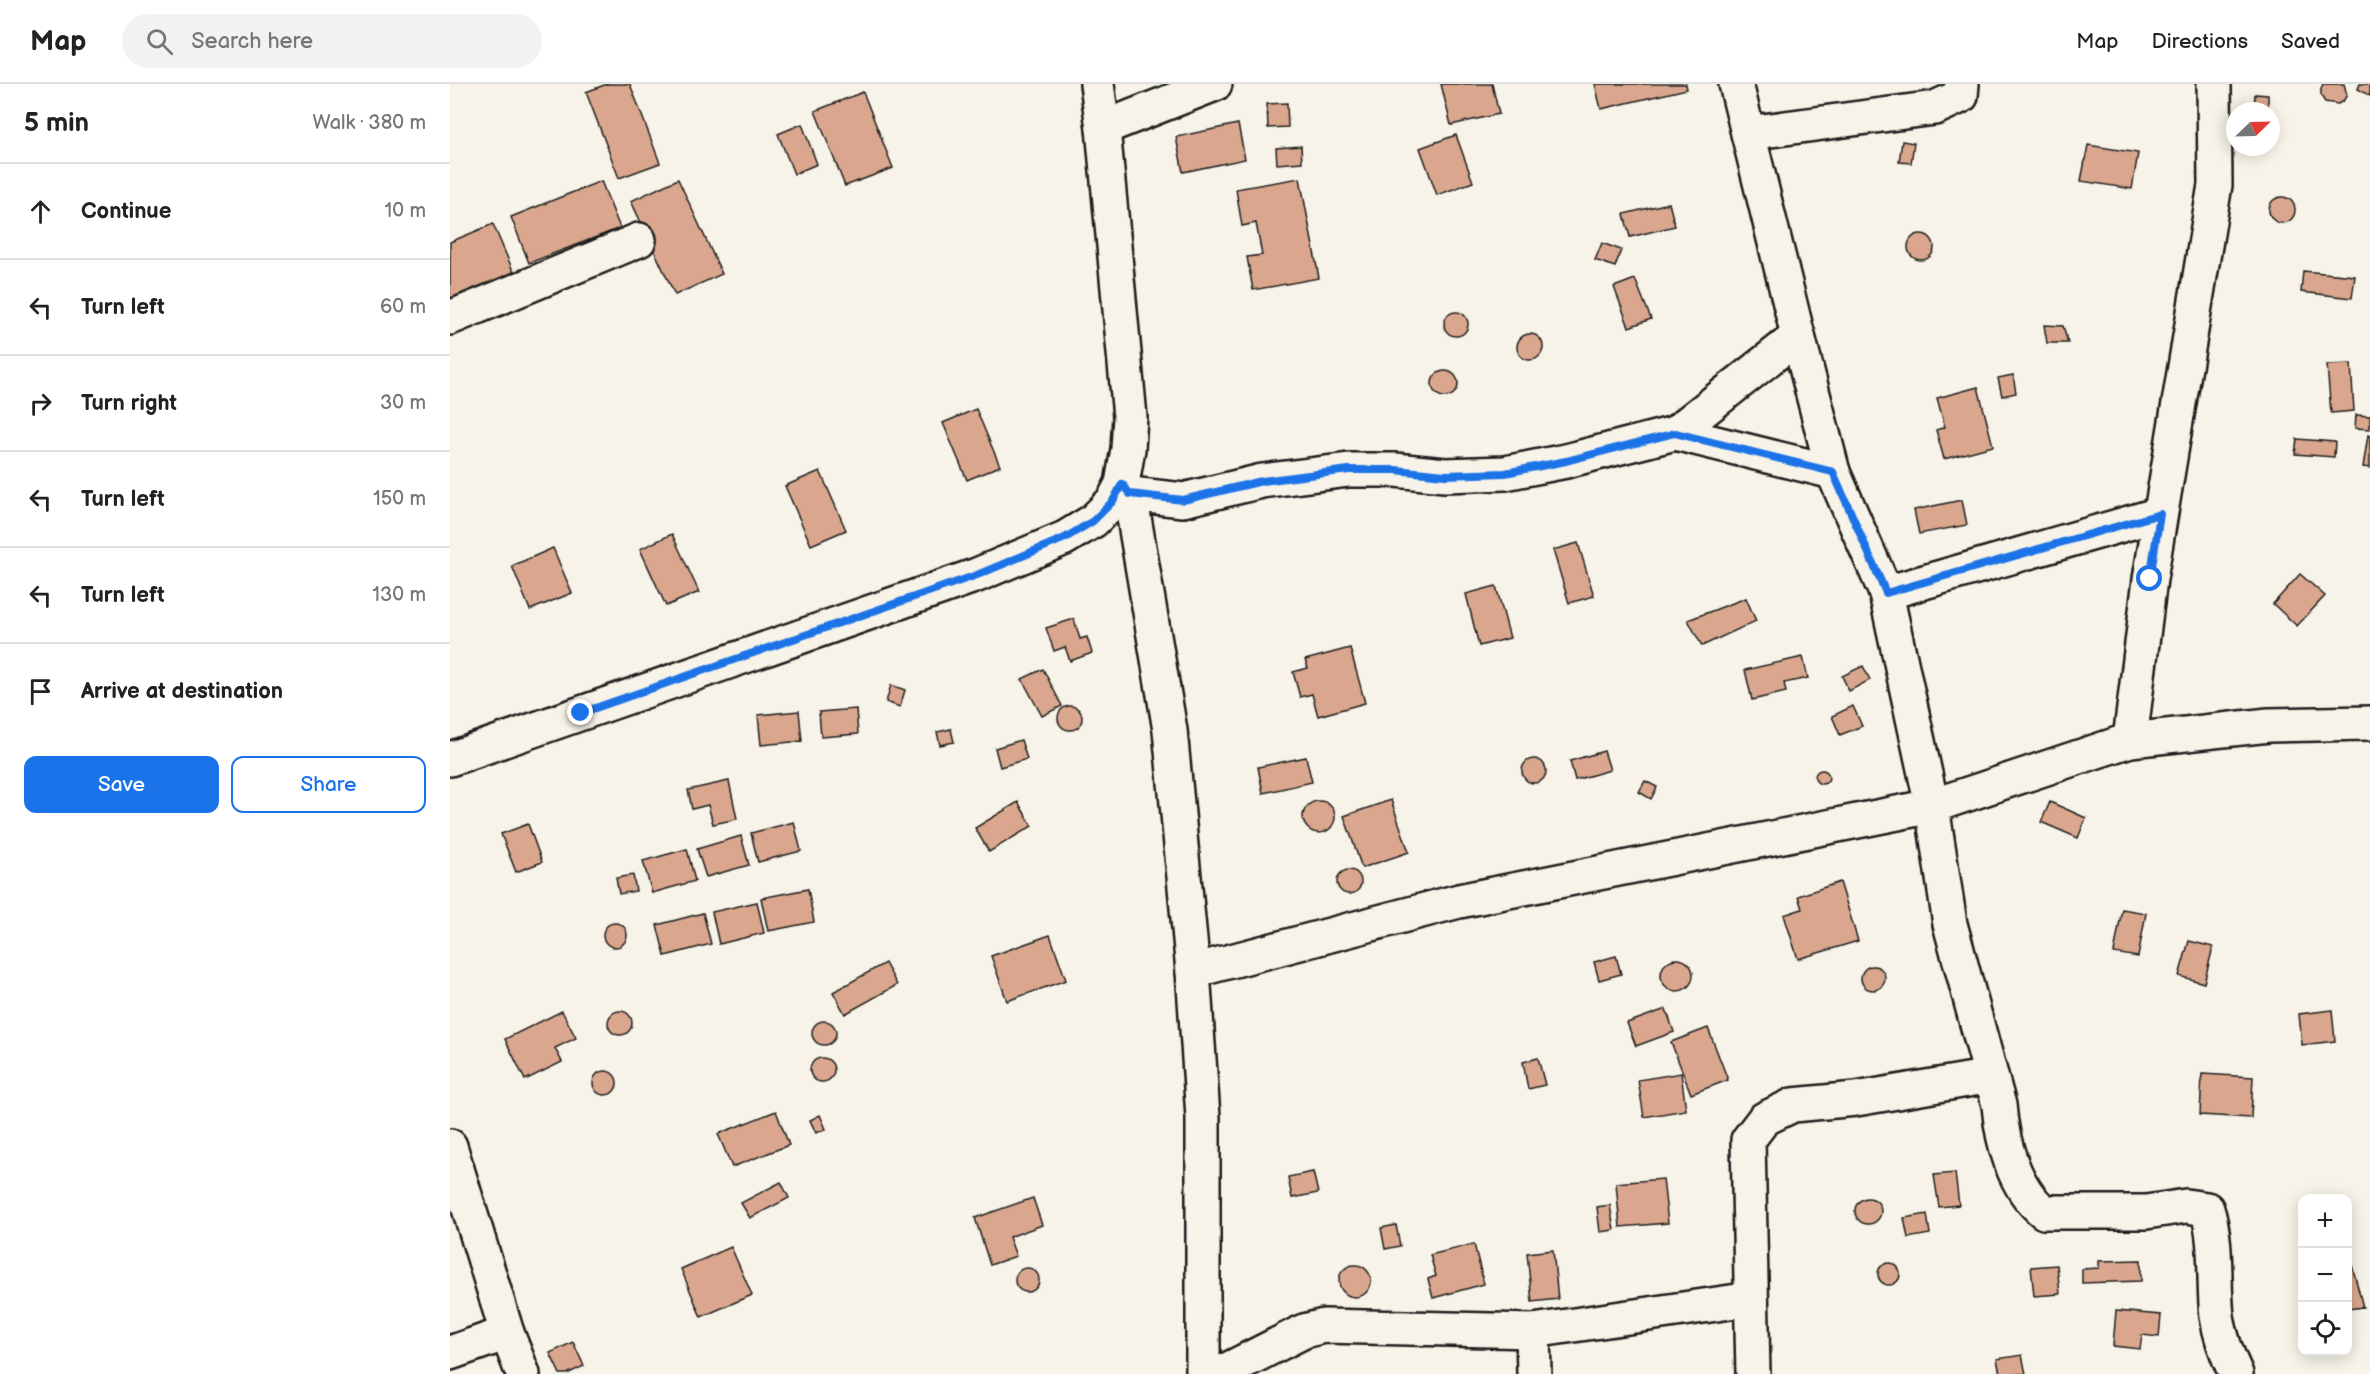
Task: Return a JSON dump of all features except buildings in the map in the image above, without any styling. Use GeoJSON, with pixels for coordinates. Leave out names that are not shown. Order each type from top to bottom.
{"type":"FeatureCollection","features":[{"type":"Feature","properties":{"kind":"street"},"geometry":{"type":"LineString","coordinates":[[1097,84],[1104,128],[1130,417],[1126,489],[1170,730],[1193,971],[1203,1117],[1203,1374]]}},
{"type":"Feature","properties":{"kind":"street"},"geometry":{"type":"LineString","coordinates":[[1104,128],[1215,84]]}},
{"type":"Feature","properties":{"kind":"street"},"geometry":{"type":"LineString","coordinates":[[1736,84],[1833,472],[1886,593],[1932,806],[1950,924],[1999,1105],[2001,1129],[2018,1178],[2031,1201],[2044,1212],[2146,1212],[2186,1206],[2207,1209],[2212,1225],[2217,1317],[2224,1348],[2236,1374]]}},
{"type":"Feature","properties":{"kind":"street"},"geometry":{"type":"LineString","coordinates":[[1748,133],[1935,108],[1961,96],[1962,84]]}},
{"type":"Feature","properties":{"kind":"street"},"geometry":{"type":"LineString","coordinates":[[2130,740],[2160,514],[2215,185],[2214,84]]}},
{"type":"Feature","properties":{"kind":"street"},"geometry":{"type":"LineString","coordinates":[[450,318],[639,240]]}},
{"type":"Feature","properties":{"kind":"street"},"geometry":{"type":"LineString","coordinates":[[1126,489],[1183,500],[1262,481],[1349,470],[1395,470],[1445,475],[1505,473],[1566,461],[1675,433],[1798,336]]}},
{"type":"Feature","properties":{"kind":"street"},"geometry":{"type":"LineString","coordinates":[[1675,433],[1833,472]]}},
{"type":"Feature","properties":{"kind":"street"},"geometry":{"type":"LineString","coordinates":[[450,759],[977,575],[1065,538],[1093,521],[1126,489]]}},
{"type":"Feature","properties":{"kind":"street"},"geometry":{"type":"LineString","coordinates":[[1886,593],[2160,514]]}},
{"type":"Feature","properties":{"kind":"street"},"geometry":{"type":"LineString","coordinates":[[1193,971],[1459,901],[1932,806],[2130,740],[2269,725],[2370,723]]}},
{"type":"Feature","properties":{"kind":"street"},"geometry":{"type":"LineString","coordinates":[[1753,1374],[1748,1140],[1764,1119],[1793,1105],[1856,1099],[1991,1076]]}},
{"type":"Feature","properties":{"kind":"street"},"geometry":{"type":"LineString","coordinates":[[450,1146],[507,1332],[523,1374]]}},
{"type":"Feature","properties":{"kind":"street"},"geometry":{"type":"LineString","coordinates":[[1219,1374],[1304,1331],[1324,1326],[1533,1330],[1751,1299]]}},
{"type":"Feature","properties":{"kind":"street"},"geometry":{"type":"LineString","coordinates":[[1533,1330],[1534,1374]]}},
{"type":"Feature","properties":{"kind":"street"},"geometry":{"type":"LineString","coordinates":[[450,1353],[507,1332]]}},
{"type":"Feature","properties":{"kind":"route"},"geometry":{"type":"LineString","coordinates":[[581,713],[977,575],[1065,538],[1093,521],[1113,501],[1122,484],[1130,494],[1183,500],[1262,481],[1349,470],[1395,470],[1445,475],[1505,473],[1566,461],[1675,433],[1833,472],[1886,593],[2160,514],[2150,579]]}}]}
